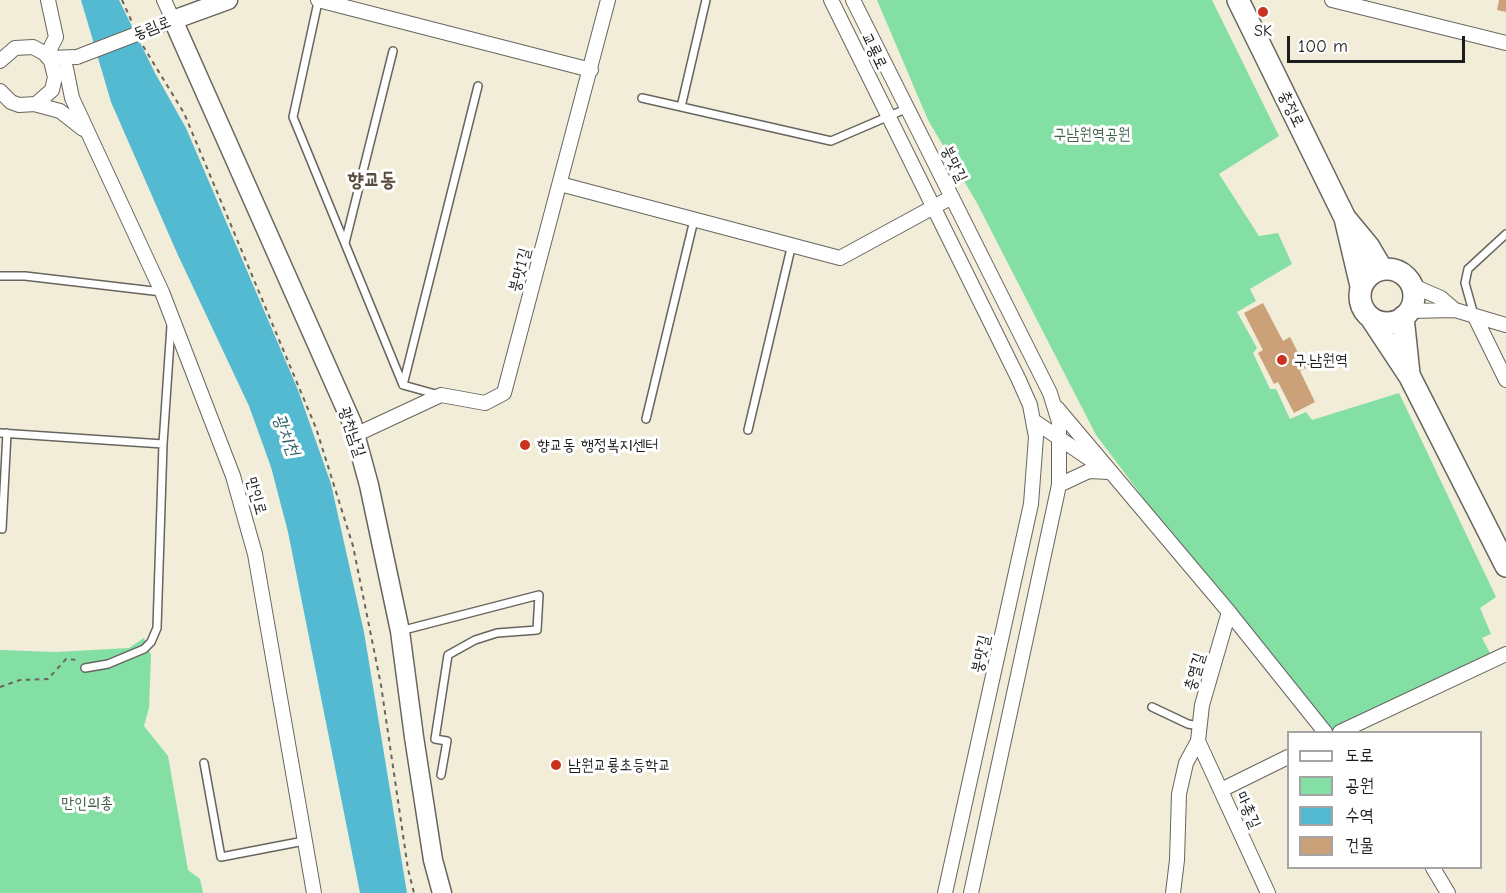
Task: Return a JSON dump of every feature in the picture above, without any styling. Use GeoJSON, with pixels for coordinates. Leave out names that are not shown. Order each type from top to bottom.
{"type":"FeatureCollection","features":[{"type":"Feature","properties":{"kind":"main road","name":"충정로"},"geometry":{"type":"LineString","coordinates":[[1238,0],[1345,218],[1361,286]]}},
{"type":"Feature","properties":{"kind":"main road","name":"충정로"},"geometry":{"type":"LineString","coordinates":[[1345,218],[1369,247],[1382,269]]}},
{"type":"Feature","properties":{"kind":"main road"},"geometry":{"type":"LineString","coordinates":[[1410,377],[1406,314],[1413,294],[1411,285],[1399,272],[1382,269],[1373,273],[1361,286],[1361,304],[1410,377],[1506,566]]}},
{"type":"Feature","properties":{"kind":"main road"},"geometry":{"type":"LineString","coordinates":[[1371,318],[1387,323],[1406,314]]}},
{"type":"Feature","properties":{"kind":"street"},"geometry":{"type":"LineString","coordinates":[[44,54],[53,19],[48,0]]}},
{"type":"Feature","properties":{"kind":"street","name":"광천남길"},"geometry":{"type":"LineString","coordinates":[[164,0],[168,22],[355,435],[400,631],[414,737],[434,860],[442,893]]}},
{"type":"Feature","properties":{"kind":"street","name":"동림로"},"geometry":{"type":"LineString","coordinates":[[77,57],[228,0]]}},
{"type":"Feature","properties":{"kind":"street","name":"붕맛1길"},"geometry":{"type":"LineString","coordinates":[[441,395],[485,403],[504,393],[608,0]]}},
{"type":"Feature","properties":{"kind":"street","name":"교룡로"},"geometry":{"type":"LineString","coordinates":[[831,0],[889,117]]}},
{"type":"Feature","properties":{"kind":"street","name":"붕맛길"},"geometry":{"type":"LineString","coordinates":[[853,0],[1056,407],[1229,612],[1324,731]]}},
{"type":"Feature","properties":{"kind":"street"},"geometry":{"type":"LineString","coordinates":[[1332,0],[1506,43]]}},
{"type":"Feature","properties":{"kind":"street"},"geometry":{"type":"LineString","coordinates":[[318,1],[591,70]]}},
{"type":"Feature","properties":{"kind":"street"},"geometry":{"type":"LineString","coordinates":[[3,55],[25,46],[44,54],[77,57]]}},
{"type":"Feature","properties":{"kind":"street"},"geometry":{"type":"LineString","coordinates":[[44,54],[59,75]]}},
{"type":"Feature","properties":{"kind":"street"},"geometry":{"type":"LineString","coordinates":[[34,104],[45,99],[59,75],[77,57]]}},
{"type":"Feature","properties":{"kind":"street","name":"만인로"},"geometry":{"type":"LineString","coordinates":[[59,75],[70,93],[162,292],[233,476],[253,548],[314,893]]}},
{"type":"Feature","properties":{"kind":"street"},"geometry":{"type":"LineString","coordinates":[[0,91],[10,102],[19,105],[34,104],[60,111],[87,132]]}},
{"type":"Feature","properties":{"kind":"street","name":"붕맛길"},"geometry":{"type":"LineString","coordinates":[[889,117],[1018,378],[1034,421],[1036,463],[1031,504],[945,893]]}},
{"type":"Feature","properties":{"kind":"street"},"geometry":{"type":"LineString","coordinates":[[560,184],[840,258],[952,197]]}},
{"type":"Feature","properties":{"kind":"street"},"geometry":{"type":"LineString","coordinates":[[1411,285],[1441,297],[1455,310],[1506,325]]}},
{"type":"Feature","properties":{"kind":"street"},"geometry":{"type":"LineString","coordinates":[[1406,314],[1455,310]]}},
{"type":"Feature","properties":{"kind":"street"},"geometry":{"type":"LineString","coordinates":[[1475,317],[1506,380]]}},
{"type":"Feature","properties":{"kind":"street"},"geometry":{"type":"LineString","coordinates":[[355,435],[441,395]]}},
{"type":"Feature","properties":{"kind":"street","name":"붕맛길"},"geometry":{"type":"LineString","coordinates":[[971,893],[1059,485],[1060,440],[1056,407]]}},
{"type":"Feature","properties":{"kind":"street","name":"붕맛길"},"geometry":{"type":"LineString","coordinates":[[1034,421],[1109,472]]}},
{"type":"Feature","properties":{"kind":"street"},"geometry":{"type":"LineString","coordinates":[[1059,485],[1089,471],[1109,472]]}},
{"type":"Feature","properties":{"kind":"street","name":"충열길"},"geometry":{"type":"LineString","coordinates":[[1198,741],[1198,726],[1229,612]]}},
{"type":"Feature","properties":{"kind":"street"},"geometry":{"type":"LineString","coordinates":[[1342,731],[1506,654]]}},
{"type":"Feature","properties":{"kind":"street"},"geometry":{"type":"LineString","coordinates":[[1173,893],[1178,860],[1179,794],[1186,764],[1198,741]]}},
{"type":"Feature","properties":{"kind":"street","name":"마총길"},"geometry":{"type":"LineString","coordinates":[[1198,741],[1268,893]]}},
{"type":"Feature","properties":{"kind":"street"},"geometry":{"type":"LineString","coordinates":[[1221,790],[1287,757]]}},
{"type":"Feature","properties":{"kind":"street"},"geometry":{"type":"LineString","coordinates":[[1434,869],[1448,893]]}},
{"type":"Feature","properties":{"kind":"lane"},"geometry":{"type":"LineString","coordinates":[[681,107],[706,0]]}},
{"type":"Feature","properties":{"kind":"lane"},"geometry":{"type":"LineString","coordinates":[[318,1],[293,117],[404,385]]}},
{"type":"Feature","properties":{"kind":"lane"},"geometry":{"type":"LineString","coordinates":[[345,243],[393,51]]}},
{"type":"Feature","properties":{"kind":"lane"},"geometry":{"type":"LineString","coordinates":[[404,385],[478,86]]}},
{"type":"Feature","properties":{"kind":"lane"},"geometry":{"type":"LineString","coordinates":[[642,98],[831,141],[908,108]]}},
{"type":"Feature","properties":{"kind":"lane"},"geometry":{"type":"LineString","coordinates":[[646,419],[694,220]]}},
{"type":"Feature","properties":{"kind":"lane"},"geometry":{"type":"LineString","coordinates":[[1475,317],[1465,283],[1468,269],[1506,234]]}},
{"type":"Feature","properties":{"kind":"lane"},"geometry":{"type":"LineString","coordinates":[[748,430],[792,244]]}},
{"type":"Feature","properties":{"kind":"lane"},"geometry":{"type":"LineString","coordinates":[[0,276],[25,276],[162,292]]}},
{"type":"Feature","properties":{"kind":"lane"},"geometry":{"type":"LineString","coordinates":[[85,668],[108,664],[144,649],[151,642],[157,628],[163,444],[172,317]]}},
{"type":"Feature","properties":{"kind":"lane"},"geometry":{"type":"LineString","coordinates":[[404,385],[441,395]]}},
{"type":"Feature","properties":{"kind":"lane"},"geometry":{"type":"LineString","coordinates":[[2,529],[3,433],[163,444]]}},
{"type":"Feature","properties":{"kind":"lane"},"geometry":{"type":"LineString","coordinates":[[400,631],[538,595],[537,630],[497,633],[475,640],[448,655],[435,739],[447,741],[441,775]]}},
{"type":"Feature","properties":{"kind":"lane"},"geometry":{"type":"LineString","coordinates":[[1152,707],[1188,724],[1198,726]]}},
{"type":"Feature","properties":{"kind":"lane"},"geometry":{"type":"LineString","coordinates":[[204,763],[221,856],[304,841]]}},
{"type":"Feature","properties":{"kind":"path"},"geometry":{"type":"LineString","coordinates":[[122,0],[135,29]]}},
{"type":"Feature","properties":{"kind":"path"},"geometry":{"type":"LineString","coordinates":[[140,39],[148,58],[176,96],[184,113],[316,428],[353,546],[381,685],[408,869],[414,893]]}},
{"type":"Feature","properties":{"kind":"path"},"geometry":{"type":"LineString","coordinates":[[0,687],[20,680],[48,679],[66,659],[78,658],[85,668]]}},
{"type":"Feature","properties":{"kind":"green space","name":"구남원역공원"},"geometry":{"type":"Polygon","coordinates":[[[877,0],[1212,0],[1279,136],[1219,174],[1259,236],[1278,233],[1292,264],[1250,289],[1256,301],[1237,312],[1257,348],[1253,353],[1270,389],[1276,389],[1290,419],[1306,412],[1312,420],[1399,393],[1496,597],[1480,608],[1491,634],[1482,638],[1490,653],[1472,663],[1475,670],[1361,731],[1329,731],[1229,612],[1096,435],[977,203],[928,120],[877,0]]]}},
{"type":"Feature","properties":{"kind":"green space","name":"만인의총"},"geometry":{"type":"Polygon","coordinates":[[[144,638],[151,655],[149,708],[144,726],[168,756],[188,870],[200,879],[203,893],[0,893],[0,650],[56,652],[129,648],[144,638]]]}},
{"type":"Feature","properties":{"kind":"water","name":"광치천"},"geometry":{"type":"Polygon","coordinates":[[[81,0],[119,0],[155,73],[186,128],[298,390],[331,484],[364,632],[407,893],[360,893],[288,532],[271,467],[249,406],[177,253],[111,102],[81,0]]]}},
{"type":"Feature","properties":{"kind":"building"},"geometry":{"type":"Polygon","coordinates":[[[1499,0],[1506,0],[1506,12],[1497,10],[1499,0]]]}},
{"type":"Feature","properties":{"kind":"building","name":"구.남원역"},"geometry":{"type":"Polygon","coordinates":[[[1263,303],[1283,341],[1290,337],[1306,368],[1300,371],[1315,402],[1294,413],[1278,382],[1274,384],[1258,353],[1263,350],[1244,313],[1263,303]]]}},
{"type":"Feature","properties":{"kind":"place","name":"SK"},"geometry":{"type":"Point","coordinates":[1263,12]}},
{"type":"Feature","properties":{"kind":"place","name":"구.남원역"},"geometry":{"type":"Point","coordinates":[1282,360]}},
{"type":"Feature","properties":{"kind":"place","name":"향교동 행정복지센터"},"geometry":{"type":"Point","coordinates":[525,445]}},
{"type":"Feature","properties":{"kind":"place","name":"남원교룡초등학교"},"geometry":{"type":"Point","coordinates":[556,765]}},
{"type":"Feature","properties":{"kind":"district","name":"향교동"},"geometry":{"type":"Point","coordinates":[372,180]}}]}
